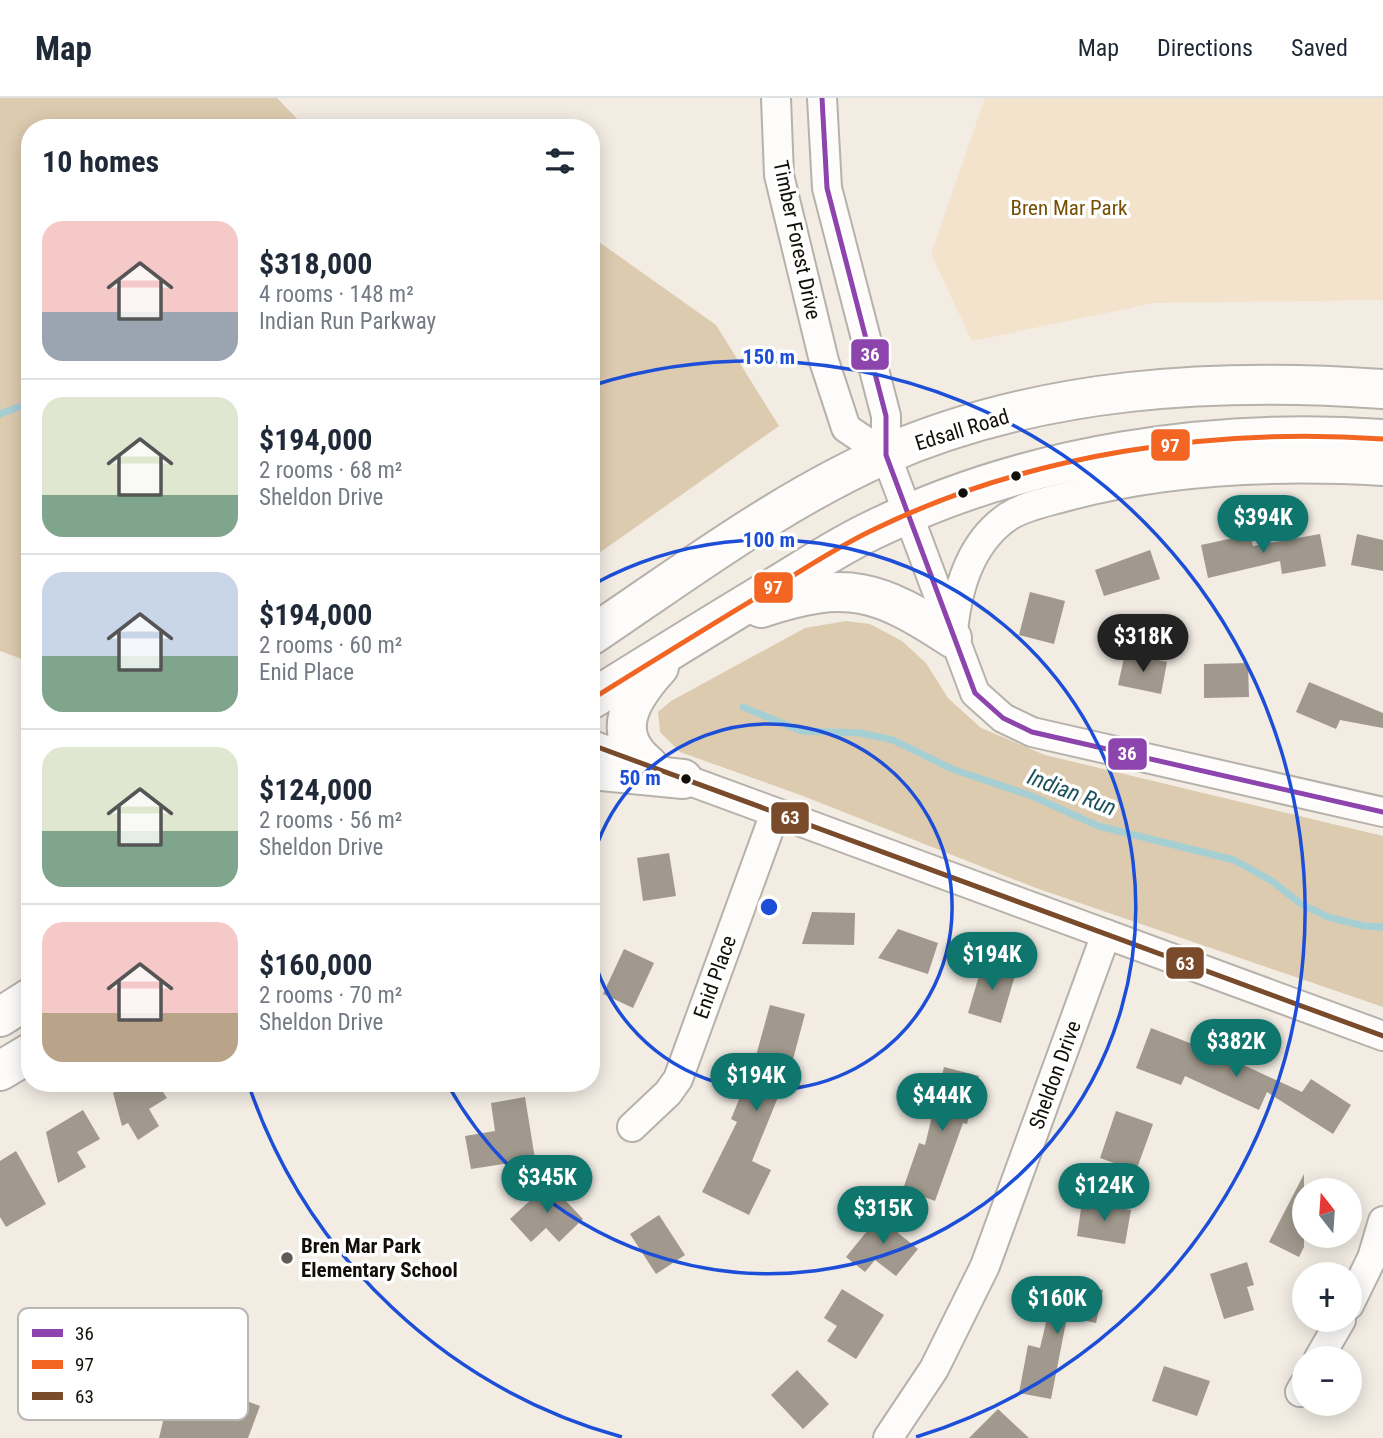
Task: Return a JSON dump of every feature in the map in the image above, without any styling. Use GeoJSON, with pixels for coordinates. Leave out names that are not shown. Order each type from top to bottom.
{"type":"FeatureCollection","features":[{"type":"Feature","properties":{"kind":"main road","name":"Edsall Road"},"geometry":{"type":"LineString","coordinates":[[600,630],[824,485],[886,455],[992,419],[1148,389],[1236,383],[1383,389]]}},
{"type":"Feature","properties":{"kind":"main road"},"geometry":{"type":"LineString","coordinates":[[600,694],[853,540],[907,514],[1010,479],[1140,449],[1284,437],[1383,439]]}},
{"type":"Feature","properties":{"kind":"main road"},"geometry":{"type":"LineString","coordinates":[[648,765],[638,757],[629,739],[629,705],[639,688],[694,635],[783,601],[833,592],[852,592],[888,599],[952,638]]}},
{"type":"Feature","properties":{"kind":"main road"},"geometry":{"type":"LineString","coordinates":[[600,771],[683,779]]}},
{"type":"Feature","properties":{"kind":"main road"},"geometry":{"type":"LineString","coordinates":[[0,1017],[21,1004]]}},
{"type":"Feature","properties":{"kind":"main road"},"geometry":{"type":"LineString","coordinates":[[0,1071],[21,1058]]}},
{"type":"Feature","properties":{"kind":"street","name":"Timber Forest Drive"},"geometry":{"type":"LineString","coordinates":[[776,98],[779,175],[824,361],[846,428],[886,455]]}},
{"type":"Feature","properties":{"kind":"street","name":"Timber Forest Drive"},"geometry":{"type":"LineString","coordinates":[[822,98],[827,188],[886,416],[886,455]]}},
{"type":"Feature","properties":{"kind":"street"},"geometry":{"type":"LineString","coordinates":[[886,455],[952,638],[975,693],[1003,718],[1032,732],[1383,812]]}},
{"type":"Feature","properties":{"kind":"street"},"geometry":{"type":"LineString","coordinates":[[952,638],[956,599],[976,550],[1004,520],[1029,507],[1077,493],[1144,480],[1269,470],[1383,471]]}},
{"type":"Feature","properties":{"kind":"street"},"geometry":{"type":"LineString","coordinates":[[600,748],[1383,1036]]}},
{"type":"Feature","properties":{"kind":"street","name":"Enid Place"},"geometry":{"type":"LineString","coordinates":[[632,1127],[668,1093],[678,1079],[775,813]]}},
{"type":"Feature","properties":{"kind":"street","name":"Sheldon Drive"},"geometry":{"type":"LineString","coordinates":[[888,1438],[934,1369],[980,1278],[1106,934]]}},
{"type":"Feature","properties":{"kind":"street"},"geometry":{"type":"LineString","coordinates":[[1362,1278],[1372,1258],[1383,1221]]}},
{"type":"Feature","properties":{"kind":"green space","name":"Bren Mar Park"},"geometry":{"type":"Polygon","coordinates":[[[985,98],[1383,98],[1383,300],[1154,303],[972,341],[931,254],[985,98]]]}},
{"type":"Feature","properties":{"kind":"shaded area"},"geometry":{"type":"Polygon","coordinates":[[[0,98],[277,98],[297,119],[21,119],[21,659],[0,651],[0,98]]]}},
{"type":"Feature","properties":{"kind":"shaded area"},"geometry":{"type":"Polygon","coordinates":[[[600,243],[716,325],[779,426],[600,552],[600,243]]]}},
{"type":"Feature","properties":{"kind":"shaded area"},"geometry":{"type":"Polygon","coordinates":[[[846,621],[870,624],[902,641],[926,663],[948,698],[981,728],[1045,755],[1383,836],[1383,1007],[1036,888],[803,796],[680,752],[660,732],[658,712],[671,701],[805,628],[846,621]]]}},
{"type":"Feature","properties":{"kind":"building"},"geometry":{"type":"Polygon","coordinates":[[[1320,534],[1326,566],[1282,574],[1280,561],[1208,578],[1201,545],[1251,537],[1253,546],[1320,534]]]}},
{"type":"Feature","properties":{"kind":"building"},"geometry":{"type":"Polygon","coordinates":[[[1357,534],[1383,540],[1383,571],[1351,565],[1357,534]]]}},
{"type":"Feature","properties":{"kind":"building"},"geometry":{"type":"Polygon","coordinates":[[[1150,550],[1160,579],[1104,596],[1095,570],[1150,550]]]}},
{"type":"Feature","properties":{"kind":"building"},"geometry":{"type":"Polygon","coordinates":[[[1030,592],[1065,601],[1054,644],[1019,635],[1030,592]]]}},
{"type":"Feature","properties":{"kind":"building"},"geometry":{"type":"Polygon","coordinates":[[[1125,653],[1167,662],[1161,694],[1118,685],[1125,653]]]}},
{"type":"Feature","properties":{"kind":"building"},"geometry":{"type":"Polygon","coordinates":[[[1248,663],[1249,697],[1204,698],[1204,664],[1248,663]]]}},
{"type":"Feature","properties":{"kind":"building"},"geometry":{"type":"Polygon","coordinates":[[[1309,682],[1383,713],[1383,728],[1340,720],[1336,729],[1296,712],[1309,682]]]}},
{"type":"Feature","properties":{"kind":"building"},"geometry":{"type":"Polygon","coordinates":[[[669,853],[676,896],[643,901],[637,858],[669,853]]]}},
{"type":"Feature","properties":{"kind":"building"},"geometry":{"type":"Polygon","coordinates":[[[812,912],[855,913],[854,945],[802,944],[812,912]]]}},
{"type":"Feature","properties":{"kind":"building"},"geometry":{"type":"Polygon","coordinates":[[[898,929],[938,943],[928,974],[878,958],[898,929]]]}},
{"type":"Feature","properties":{"kind":"building"},"geometry":{"type":"Polygon","coordinates":[[[624,949],[654,963],[633,1008],[603,994],[624,949]]]}},
{"type":"Feature","properties":{"kind":"building"},"geometry":{"type":"Polygon","coordinates":[[[983,962],[1016,972],[1001,1023],[968,1013],[983,962]]]}},
{"type":"Feature","properties":{"kind":"building"},"geometry":{"type":"Polygon","coordinates":[[[770,1005],[805,1014],[792,1063],[752,1161],[771,1170],[749,1215],[702,1192],[737,1122],[731,1119],[754,1063],[770,1005]]]}},
{"type":"Feature","properties":{"kind":"building"},"geometry":{"type":"Polygon","coordinates":[[[1151,1028],[1226,1057],[1302,1092],[1311,1079],[1351,1105],[1333,1134],[1267,1092],[1259,1110],[1185,1076],[1181,1085],[1136,1068],[1151,1028]]]}},
{"type":"Feature","properties":{"kind":"building"},"geometry":{"type":"Polygon","coordinates":[[[944,1067],[979,1076],[967,1124],[963,1123],[935,1201],[903,1189],[919,1143],[925,1145],[944,1067]]]}},
{"type":"Feature","properties":{"kind":"building"},"geometry":{"type":"Polygon","coordinates":[[[163,1092],[167,1098],[149,1109],[159,1126],[138,1140],[128,1123],[122,1126],[113,1093],[163,1092]]]}},
{"type":"Feature","properties":{"kind":"building"},"geometry":{"type":"Polygon","coordinates":[[[525,1097],[535,1159],[471,1169],[465,1136],[495,1131],[491,1103],[525,1097]]]}},
{"type":"Feature","properties":{"kind":"building"},"geometry":{"type":"Polygon","coordinates":[[[83,1110],[100,1139],[77,1152],[86,1167],[58,1183],[46,1132],[83,1110]]]}},
{"type":"Feature","properties":{"kind":"building"},"geometry":{"type":"Polygon","coordinates":[[[1116,1111],[1153,1124],[1136,1171],[1100,1158],[1116,1111]]]}},
{"type":"Feature","properties":{"kind":"building"},"geometry":{"type":"Polygon","coordinates":[[[16,1151],[46,1204],[6,1227],[0,1217],[0,1161],[16,1151]]]}},
{"type":"Feature","properties":{"kind":"building"},"geometry":{"type":"Polygon","coordinates":[[[549,1183],[583,1219],[559,1242],[546,1228],[531,1242],[510,1219],[549,1183]]]}},
{"type":"Feature","properties":{"kind":"building"},"geometry":{"type":"Polygon","coordinates":[[[1292,1197],[1292,1248],[1304,1248],[1299,1257],[1269,1242],[1292,1197]]]}},
{"type":"Feature","properties":{"kind":"building"},"geometry":{"type":"Polygon","coordinates":[[[1082,1202],[1131,1210],[1125,1244],[1077,1236],[1082,1202]]]}},
{"type":"Feature","properties":{"kind":"building"},"geometry":{"type":"Polygon","coordinates":[[[885,1209],[904,1224],[898,1233],[918,1249],[896,1276],[875,1260],[865,1272],[846,1257],[885,1209]]]}},
{"type":"Feature","properties":{"kind":"building"},"geometry":{"type":"Polygon","coordinates":[[[659,1215],[685,1255],[656,1274],[630,1234],[659,1215]]]}},
{"type":"Feature","properties":{"kind":"building"},"geometry":{"type":"Polygon","coordinates":[[[1247,1262],[1254,1285],[1247,1287],[1254,1310],[1224,1319],[1210,1274],[1247,1262]]]}},
{"type":"Feature","properties":{"kind":"building"},"geometry":{"type":"Polygon","coordinates":[[[1056,1280],[1103,1290],[1096,1323],[1067,1317],[1051,1399],[1019,1393],[1028,1345],[1040,1348],[1056,1280]]]}},
{"type":"Feature","properties":{"kind":"building"},"geometry":{"type":"Polygon","coordinates":[[[842,1289],[884,1315],[856,1359],[827,1341],[837,1326],[824,1318],[842,1289]]]}},
{"type":"Feature","properties":{"kind":"building"},"geometry":{"type":"Polygon","coordinates":[[[1164,1366],[1210,1381],[1197,1416],[1152,1401],[1164,1366]]]}},
{"type":"Feature","properties":{"kind":"building"},"geometry":{"type":"Polygon","coordinates":[[[797,1370],[829,1404],[803,1429],[771,1395],[797,1370]]]}},
{"type":"Feature","properties":{"kind":"building"},"geometry":{"type":"Polygon","coordinates":[[[248,1402],[260,1406],[248,1438],[159,1438],[163,1420],[248,1420],[248,1402]]]}},
{"type":"Feature","properties":{"kind":"building"},"geometry":{"type":"Polygon","coordinates":[[[998,1409],[1029,1438],[969,1438],[998,1409]]]}},
{"type":"Feature","properties":{"kind":"waterway","name":"Indian Run"},"geometry":{"type":"LineString","coordinates":[[0,414],[21,406]]}},
{"type":"Feature","properties":{"kind":"waterway","name":"Indian Run"},"geometry":{"type":"LineString","coordinates":[[743,707],[801,731],[860,733],[893,740],[952,769],[1032,796],[1098,826],[1234,860],[1272,881],[1301,904],[1328,917],[1364,926],[1383,927]]}},
{"type":"Feature","properties":{"kind":"transit line","name":"36"},"geometry":{"type":"LineString","coordinates":[[822,98],[827,188],[886,416],[886,455],[975,693],[1003,718],[1032,732],[1383,812]]}},
{"type":"Feature","properties":{"kind":"transit line","name":"97"},"geometry":{"type":"LineString","coordinates":[[600,694],[851,541],[936,502],[997,481],[1060,464],[1189,442],[1254,437],[1383,439]]}},
{"type":"Feature","properties":{"kind":"transit line","name":"63"},"geometry":{"type":"LineString","coordinates":[[600,748],[1383,1036]]}},
{"type":"Feature","properties":{"kind":"place","name":"Bren Mar Park Elementary School"},"geometry":{"type":"Point","coordinates":[287,1258]}}]}
